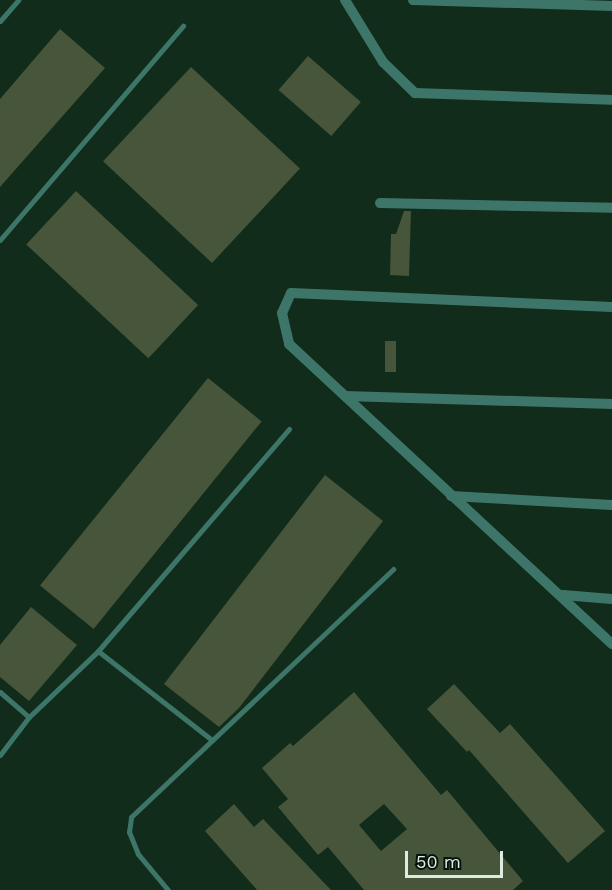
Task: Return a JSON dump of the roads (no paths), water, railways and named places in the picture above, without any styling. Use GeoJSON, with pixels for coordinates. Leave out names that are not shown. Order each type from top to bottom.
{"type":"FeatureCollection","features":[{"type":"Feature","properties":{"kind":"street"},"geometry":{"type":"LineString","coordinates":[[345,0],[383,62],[416,93],[612,100]]}},
{"type":"Feature","properties":{"kind":"street"},"geometry":{"type":"LineString","coordinates":[[413,0],[612,6]]}},
{"type":"Feature","properties":{"kind":"street"},"geometry":{"type":"LineString","coordinates":[[380,203],[612,208]]}},
{"type":"Feature","properties":{"kind":"street"},"geometry":{"type":"LineString","coordinates":[[612,307],[291,293],[282,313],[290,344],[452,496],[563,595],[612,644]]}},
{"type":"Feature","properties":{"kind":"street"},"geometry":{"type":"LineString","coordinates":[[345,396],[612,404]]}},
{"type":"Feature","properties":{"kind":"street"},"geometry":{"type":"LineString","coordinates":[[452,496],[612,505]]}},
{"type":"Feature","properties":{"kind":"street"},"geometry":{"type":"LineString","coordinates":[[563,595],[612,599]]}},
{"type":"Feature","properties":{"kind":"lane"},"geometry":{"type":"LineString","coordinates":[[0,21],[18,0]]}},
{"type":"Feature","properties":{"kind":"lane"},"geometry":{"type":"LineString","coordinates":[[0,240],[183,26]]}},
{"type":"Feature","properties":{"kind":"lane"},"geometry":{"type":"LineString","coordinates":[[0,755],[29,717],[98,651],[289,429]]}},
{"type":"Feature","properties":{"kind":"lane"},"geometry":{"type":"LineString","coordinates":[[168,890],[138,854],[129,832],[131,817],[393,569]]}},
{"type":"Feature","properties":{"kind":"lane"},"geometry":{"type":"LineString","coordinates":[[98,651],[212,740]]}},
{"type":"Feature","properties":{"kind":"lane"},"geometry":{"type":"LineString","coordinates":[[0,692],[29,717]]}}]}
